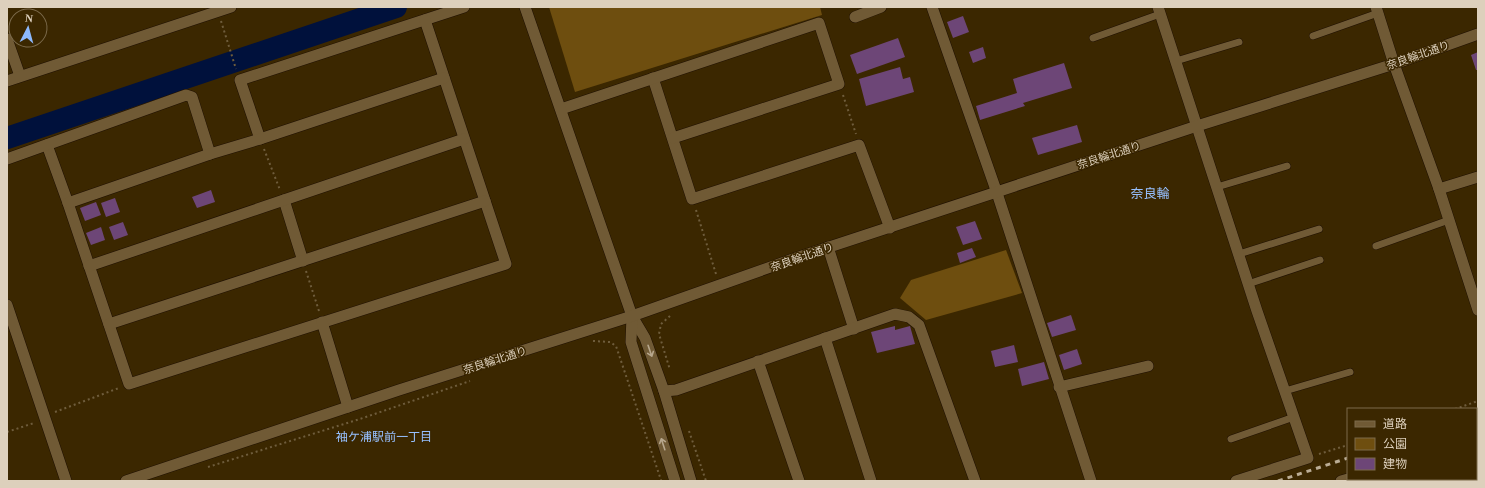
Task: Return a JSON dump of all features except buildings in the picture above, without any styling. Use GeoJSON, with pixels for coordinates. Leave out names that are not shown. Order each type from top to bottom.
{"type":"FeatureCollection","features":[{"type":"Feature","properties":{"kind":"street"},"geometry":{"type":"LineString","coordinates":[[7,81],[231,7]]}},
{"type":"Feature","properties":{"kind":"street"},"geometry":{"type":"LineString","coordinates":[[260,139],[240,80],[464,7]]}},
{"type":"Feature","properties":{"kind":"street"},"geometry":{"type":"LineString","coordinates":[[525,7],[632,316],[646,338],[664,391],[691,481]]}},
{"type":"Feature","properties":{"kind":"street"},"geometry":{"type":"LineString","coordinates":[[855,17],[881,7]]}},
{"type":"Feature","properties":{"kind":"street"},"geometry":{"type":"LineString","coordinates":[[932,7],[997,193],[1059,387],[1091,481]]}},
{"type":"Feature","properties":{"kind":"street"},"geometry":{"type":"LineString","coordinates":[[1377,10],[1394,64],[1439,189],[1478,310]]}},
{"type":"Feature","properties":{"kind":"street"},"geometry":{"type":"LineString","coordinates":[[1159,11],[1248,284],[1308,458],[1236,481]]}},
{"type":"Feature","properties":{"kind":"street"},"geometry":{"type":"LineString","coordinates":[[46,145],[68,203],[129,384],[506,264],[425,20]]}},
{"type":"Feature","properties":{"kind":"street"},"geometry":{"type":"LineString","coordinates":[[561,109],[819,23],[839,84],[672,138]]}},
{"type":"Feature","properties":{"kind":"street","name":"奈良輪北通り"},"geometry":{"type":"LineString","coordinates":[[126,481],[348,407],[632,316],[828,248],[1197,126],[1394,64],[1478,34]]}},
{"type":"Feature","properties":{"kind":"street"},"geometry":{"type":"LineString","coordinates":[[7,39],[20,76]]}},
{"type":"Feature","properties":{"kind":"street"},"geometry":{"type":"LineString","coordinates":[[68,203],[210,154],[444,78]]}},
{"type":"Feature","properties":{"kind":"street"},"geometry":{"type":"LineString","coordinates":[[653,78],[692,199],[859,145],[890,228]]}},
{"type":"Feature","properties":{"kind":"street"},"geometry":{"type":"LineString","coordinates":[[7,159],[186,95],[192,97],[210,154]]}},
{"type":"Feature","properties":{"kind":"street"},"geometry":{"type":"LineString","coordinates":[[89,266],[464,139]]}},
{"type":"Feature","properties":{"kind":"street"},"geometry":{"type":"LineString","coordinates":[[1439,189],[1478,177]]}},
{"type":"Feature","properties":{"kind":"street"},"geometry":{"type":"LineString","coordinates":[[284,200],[303,260]]}},
{"type":"Feature","properties":{"kind":"street"},"geometry":{"type":"LineString","coordinates":[[109,324],[485,201]]}},
{"type":"Feature","properties":{"kind":"street"},"geometry":{"type":"LineString","coordinates":[[828,248],[854,329]]}},
{"type":"Feature","properties":{"kind":"street"},"geometry":{"type":"LineString","coordinates":[[7,306],[66,481]]}},
{"type":"Feature","properties":{"kind":"street"},"geometry":{"type":"LineString","coordinates":[[664,391],[676,390],[895,314],[909,316],[919,325],[975,481]]}},
{"type":"Feature","properties":{"kind":"street"},"geometry":{"type":"LineString","coordinates":[[632,316],[631,342],[675,481]]}},
{"type":"Feature","properties":{"kind":"street"},"geometry":{"type":"LineString","coordinates":[[322,322],[348,407]]}},
{"type":"Feature","properties":{"kind":"street"},"geometry":{"type":"LineString","coordinates":[[825,338],[871,481]]}},
{"type":"Feature","properties":{"kind":"street"},"geometry":{"type":"LineString","coordinates":[[758,361],[799,481]]}},
{"type":"Feature","properties":{"kind":"street"},"geometry":{"type":"LineString","coordinates":[[1059,387],[1148,366]]}},
{"type":"Feature","properties":{"kind":"lane"},"geometry":{"type":"LineString","coordinates":[[1313,36],[1377,10]]}},
{"type":"Feature","properties":{"kind":"lane"},"geometry":{"type":"LineString","coordinates":[[1093,38],[1159,11]]}},
{"type":"Feature","properties":{"kind":"lane"},"geometry":{"type":"LineString","coordinates":[[1176,61],[1239,42]]}},
{"type":"Feature","properties":{"kind":"lane"},"geometry":{"type":"LineString","coordinates":[[1217,187],[1287,166]]}},
{"type":"Feature","properties":{"kind":"lane"},"geometry":{"type":"LineString","coordinates":[[1376,246],[1449,220]]}},
{"type":"Feature","properties":{"kind":"lane"},"geometry":{"type":"LineString","coordinates":[[1239,254],[1319,229]]}},
{"type":"Feature","properties":{"kind":"lane"},"geometry":{"type":"LineString","coordinates":[[1248,284],[1320,260]]}},
{"type":"Feature","properties":{"kind":"lane"},"geometry":{"type":"LineString","coordinates":[[1285,391],[1350,372]]}},
{"type":"Feature","properties":{"kind":"lane"},"geometry":{"type":"LineString","coordinates":[[1231,439],[1294,417]]}},
{"type":"Feature","properties":{"kind":"path"},"geometry":{"type":"LineString","coordinates":[[218,11],[240,80]]}},
{"type":"Feature","properties":{"kind":"path"},"geometry":{"type":"LineString","coordinates":[[839,84],[859,145]]}},
{"type":"Feature","properties":{"kind":"path"},"geometry":{"type":"LineString","coordinates":[[260,139],[284,200]]}},
{"type":"Feature","properties":{"kind":"path"},"geometry":{"type":"LineString","coordinates":[[692,199],[720,285]]}},
{"type":"Feature","properties":{"kind":"path"},"geometry":{"type":"LineString","coordinates":[[303,260],[322,322]]}},
{"type":"Feature","properties":{"kind":"path"},"geometry":{"type":"LineString","coordinates":[[672,313],[661,324],[659,334],[672,377]]}},
{"type":"Feature","properties":{"kind":"path"},"geometry":{"type":"LineString","coordinates":[[587,340],[610,342],[616,346],[662,481]]}},
{"type":"Feature","properties":{"kind":"path"},"geometry":{"type":"LineString","coordinates":[[201,469],[363,418],[475,379]]}},
{"type":"Feature","properties":{"kind":"path"},"geometry":{"type":"LineString","coordinates":[[55,412],[129,384]]}},
{"type":"Feature","properties":{"kind":"path"},"geometry":{"type":"LineString","coordinates":[[1458,408],[1478,401]]}},
{"type":"Feature","properties":{"kind":"path"},"geometry":{"type":"LineString","coordinates":[[7,432],[34,423]]}},
{"type":"Feature","properties":{"kind":"path"},"geometry":{"type":"LineString","coordinates":[[689,430],[706,481]]}},
{"type":"Feature","properties":{"kind":"path"},"geometry":{"type":"LineString","coordinates":[[1308,458],[1347,445]]}},
{"type":"Feature","properties":{"kind":"green space"},"geometry":{"type":"Polygon","coordinates":[[[549,7],[820,7],[822,15],[575,92],[549,7]]]}},
{"type":"Feature","properties":{"kind":"green space"},"geometry":{"type":"Polygon","coordinates":[[[1006,250],[1022,293],[926,320],[900,298],[911,280],[1006,250]]]}},
{"type":"Feature","properties":{"kind":"waterway"},"geometry":{"type":"LineString","coordinates":[[7,138],[396,7]]}},
{"type":"Feature","properties":{"kind":"railway"},"geometry":{"type":"LineString","coordinates":[[1278,481],[1347,458]]}},
{"type":"Feature","properties":{"kind":"district","name":"奈良輪"},"geometry":{"type":"Point","coordinates":[1150,193]}},
{"type":"Feature","properties":{"kind":"district","name":"袖ケ浦駅前一丁目"},"geometry":{"type":"Point","coordinates":[384,437]}}]}
